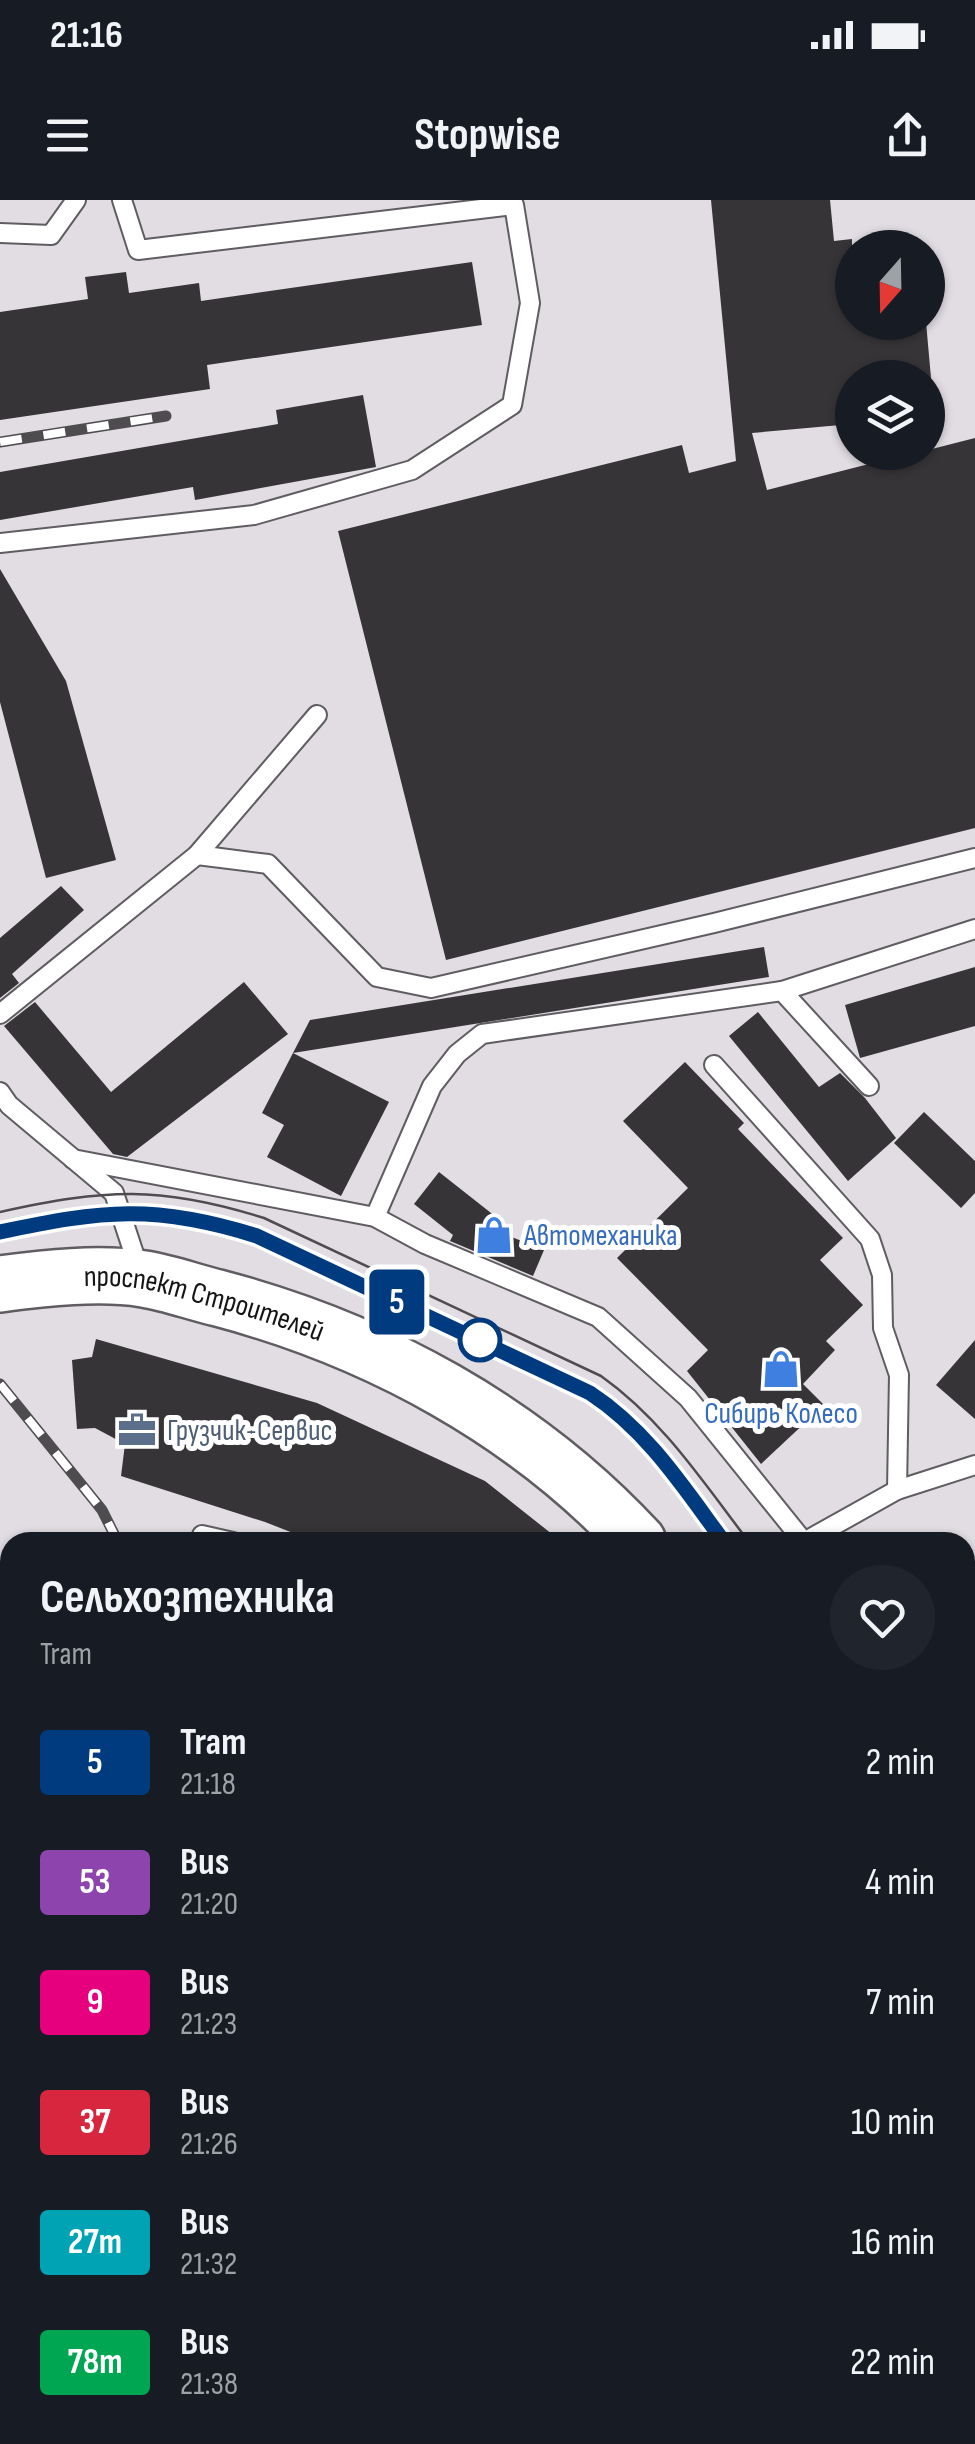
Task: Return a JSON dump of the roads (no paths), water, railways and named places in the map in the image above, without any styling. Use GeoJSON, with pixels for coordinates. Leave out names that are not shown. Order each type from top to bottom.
{"type":"FeatureCollection","features":[{"type":"Feature","properties":{"kind":"main road","name":"проспект Строителей"},"geometry":{"type":"LineString","coordinates":[[0,1284],[143,1279],[272,1312],[467,1400],[554,1461],[628,1532]]}},
{"type":"Feature","properties":{"kind":"lane"},"geometry":{"type":"LineString","coordinates":[[0,233],[51,235],[76,200]]}},
{"type":"Feature","properties":{"kind":"lane"},"geometry":{"type":"LineString","coordinates":[[0,542],[254,516],[412,470],[512,405],[530,303],[514,206],[138,250],[122,200]]}},
{"type":"Feature","properties":{"kind":"lane"},"geometry":{"type":"LineString","coordinates":[[0,1014],[197,855],[317,715]]}},
{"type":"Feature","properties":{"kind":"lane"},"geometry":{"type":"LineString","coordinates":[[197,855],[268,864],[377,977],[431,988],[975,858]]}},
{"type":"Feature","properties":{"kind":"lane"},"geometry":{"type":"LineString","coordinates":[[375,1217],[432,1086],[457,1054],[482,1034],[782,991],[975,930]]}},
{"type":"Feature","properties":{"kind":"lane"},"geometry":{"type":"LineString","coordinates":[[782,991],[869,1086]]}},
{"type":"Feature","properties":{"kind":"lane"},"geometry":{"type":"LineString","coordinates":[[714,1065],[870,1239],[882,1275],[883,1328],[899,1375],[897,1490]]}},
{"type":"Feature","properties":{"kind":"lane"},"geometry":{"type":"LineString","coordinates":[[0,1092],[9,1105],[114,1193],[143,1279]]}},
{"type":"Feature","properties":{"kind":"lane"},"geometry":{"type":"LineString","coordinates":[[73,1159],[375,1217],[425,1244],[598,1316],[688,1398],[796,1532]]}},
{"type":"Feature","properties":{"kind":"lane"},"geometry":{"type":"LineString","coordinates":[[822,1532],[897,1490],[975,1466]]}},
{"type":"Feature","properties":{"kind":"tram line"},"geometry":{"type":"LineString","coordinates":[[0,1212],[71,1199],[132,1194],[193,1200],[264,1218],[601,1376],[663,1432],[741,1532]]}},
{"type":"Feature","properties":{"kind":"tram line","name":"5"},"geometry":{"type":"LineString","coordinates":[[0,1232],[69,1217],[118,1212],[161,1213],[209,1221],[257,1236],[590,1393],[628,1421],[650,1444],[716,1532]]}},
{"type":"Feature","properties":{"kind":"tram line"},"geometry":{"type":"LineString","coordinates":[[0,1232],[69,1218],[129,1214],[189,1219],[257,1237],[591,1393],[648,1443],[717,1532]]}},
{"type":"Feature","properties":{"kind":"railway"},"geometry":{"type":"LineString","coordinates":[[0,442],[166,416]]}},
{"type":"Feature","properties":{"kind":"railway"},"geometry":{"type":"LineString","coordinates":[[0,1384],[102,1510],[113,1532]]}},
{"type":"Feature","properties":{"kind":"place","name":"Автомеханика"},"geometry":{"type":"Point","coordinates":[494,1235]}},
{"type":"Feature","properties":{"kind":"place","name":"Сибирь Колесо"},"geometry":{"type":"Point","coordinates":[781,1369]}},
{"type":"Feature","properties":{"kind":"place","name":"Грузчик-Сервис"},"geometry":{"type":"Point","coordinates":[137,1430]}}]}
